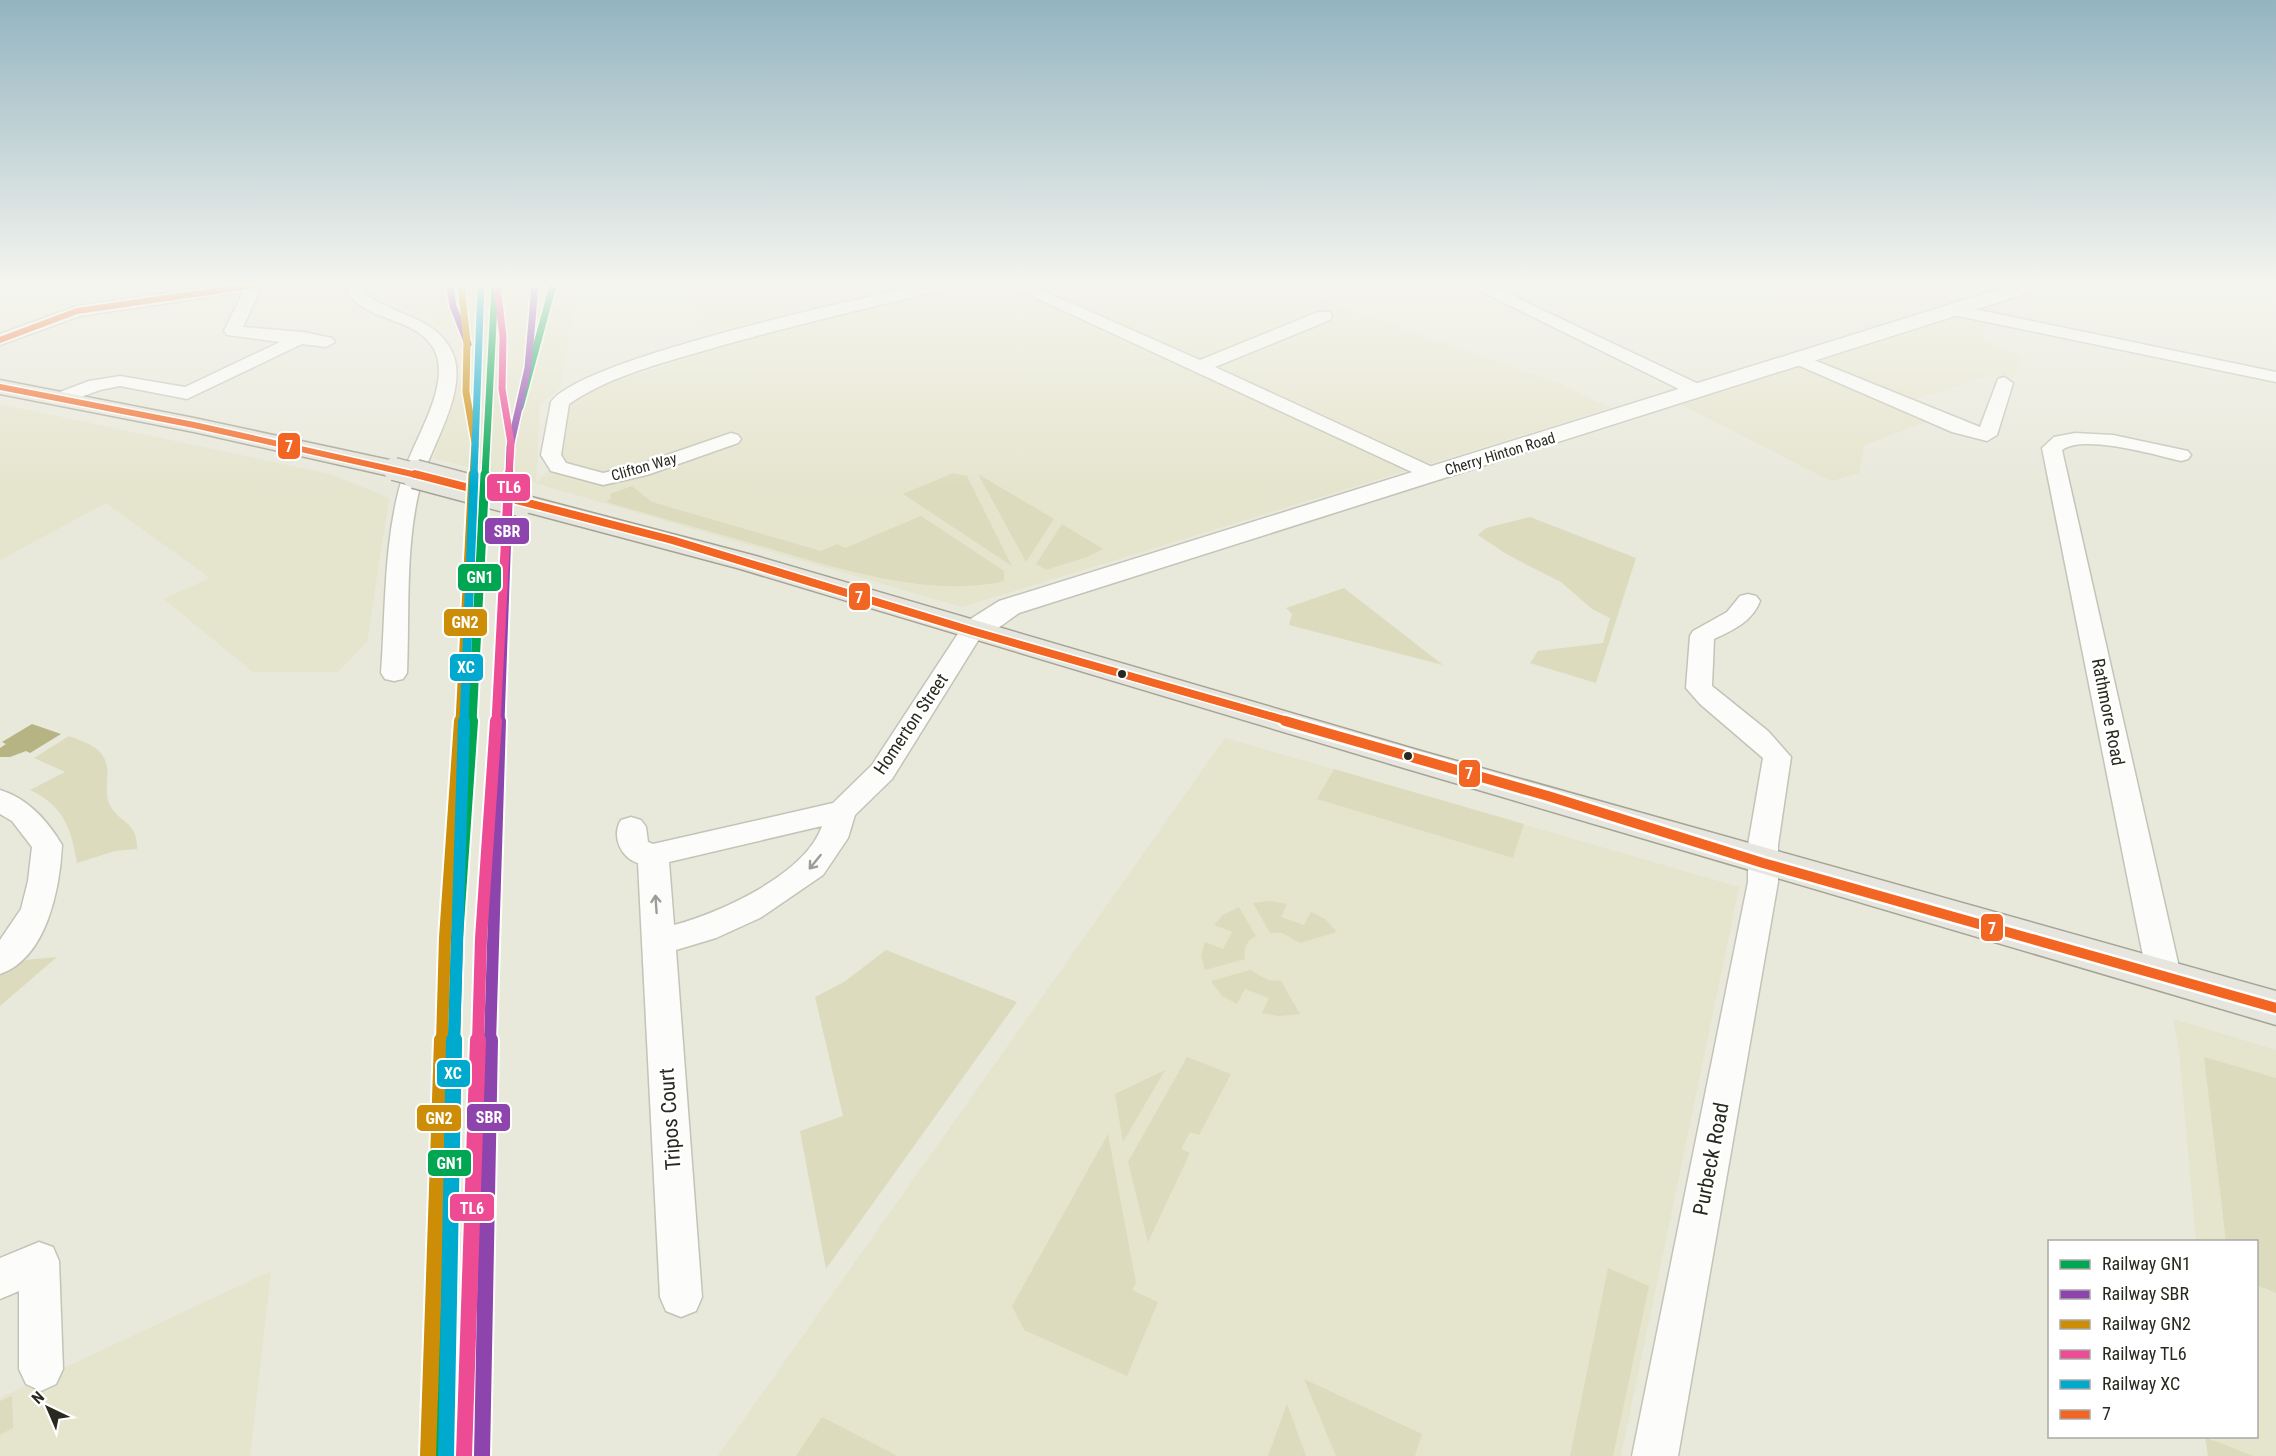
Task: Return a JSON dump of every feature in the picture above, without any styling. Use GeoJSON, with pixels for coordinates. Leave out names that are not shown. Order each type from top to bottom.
{"type":"FeatureCollection","features":[{"type":"Feature","properties":{"kind":"main road"},"geometry":{"type":"LineString","coordinates":[[0,387],[205,427],[394,469],[672,540],[972,631],[1548,796],[1764,863],[2276,1008]]}},
{"type":"Feature","properties":{"kind":"street"},"geometry":{"type":"LineString","coordinates":[[59,399],[96,385],[120,381],[187,393],[270,353]]}},
{"type":"Feature","properties":{"kind":"street"},"geometry":{"type":"LineString","coordinates":[[394,673],[405,508],[423,444],[445,393],[449,366],[444,353]]}},
{"type":"Feature","properties":{"kind":"street","name":"Clifton Way"},"geometry":{"type":"LineString","coordinates":[[678,353],[628,368],[580,388],[560,402],[551,455],[558,466],[603,479],[640,471],[731,439]]}},
{"type":"Feature","properties":{"kind":"street"},"geometry":{"type":"LineString","coordinates":[[1170,353],[1434,475]]}},
{"type":"Feature","properties":{"kind":"street"},"geometry":{"type":"LineString","coordinates":[[1200,366],[1232,353]]}},
{"type":"Feature","properties":{"kind":"street"},"geometry":{"type":"LineString","coordinates":[[1618,353],[1698,391]]}},
{"type":"Feature","properties":{"kind":"street","name":"Cherry Hinton Road"},"geometry":{"type":"LineString","coordinates":[[972,631],[1009,607],[1818,353]]}},
{"type":"Feature","properties":{"kind":"street"},"geometry":{"type":"LineString","coordinates":[[2161,353],[2276,377]]}},
{"type":"Feature","properties":{"kind":"street"},"geometry":{"type":"LineString","coordinates":[[1799,359],[1959,428],[1987,435],[2004,383]]}},
{"type":"Feature","properties":{"kind":"street","name":"Rathmore Road"},"geometry":{"type":"LineString","coordinates":[[2164,976],[2052,448],[2066,438],[2101,440],[2181,455]]}},
{"type":"Feature","properties":{"kind":"street","name":"Purbeck Road"},"geometry":{"type":"LineString","coordinates":[[1655,1456],[1763,882],[1763,845],[1777,757],[1761,736],[1716,707],[1699,688],[1702,636],[1738,615],[1746,607],[1748,601]]}},
{"type":"Feature","properties":{"kind":"street","name":"Homerton Street"},"geometry":{"type":"LineString","coordinates":[[659,942],[705,929],[750,910],[812,867],[833,838],[842,811],[882,772],[972,631]]}},
{"type":"Feature","properties":{"kind":"street"},"geometry":{"type":"LineString","coordinates":[[0,800],[22,814],[47,845],[44,892],[23,939],[0,962]]}},
{"type":"Feature","properties":{"kind":"street"},"geometry":{"type":"LineString","coordinates":[[631,827],[633,844],[640,853],[653,855],[842,811]]}},
{"type":"Feature","properties":{"kind":"street"},"geometry":{"type":"LineString","coordinates":[[653,855],[659,942]]}},
{"type":"Feature","properties":{"kind":"street","name":"Tripos Court"},"geometry":{"type":"LineString","coordinates":[[659,942],[681,1297]]}},
{"type":"Feature","properties":{"kind":"street"},"geometry":{"type":"LineString","coordinates":[[0,1279],[39,1262],[41,1370]]}},
{"type":"Feature","properties":{"kind":"shaded area"},"geometry":{"type":"Polygon","coordinates":[[[462,353],[566,353],[560,387],[540,405],[536,483],[558,460],[571,401],[583,392],[702,353],[1473,353],[1561,384],[1610,408],[962,607],[535,483],[433,458],[461,381],[464,364],[462,353]]]}},
{"type":"Feature","properties":{"kind":"shaded area"},"geometry":{"type":"Polygon","coordinates":[[[1790,353],[2014,353],[2022,356],[2014,378],[1988,375],[1911,401],[1944,415],[1864,445],[1859,473],[1831,481],[1658,393],[1790,353]]]}},
{"type":"Feature","properties":{"kind":"shaded area"},"geometry":{"type":"Polygon","coordinates":[[[0,404],[330,474],[389,498],[367,642],[338,672],[253,672],[164,599],[210,578],[106,503],[0,560],[0,404]]]}},
{"type":"Feature","properties":{"kind":"shaded area"},"geometry":{"type":"Polygon","coordinates":[[[953,473],[967,476],[1012,566],[903,494],[953,473]]]}},
{"type":"Feature","properties":{"kind":"shaded area"},"geometry":{"type":"Polygon","coordinates":[[[978,474],[1054,519],[1026,562],[978,474]]]}},
{"type":"Feature","properties":{"kind":"shaded area"},"geometry":{"type":"Polygon","coordinates":[[[632,486],[652,502],[821,551],[837,544],[845,548],[921,516],[1004,571],[1004,581],[975,586],[945,586],[882,578],[819,563],[606,502],[611,498],[610,494],[632,486]]]}},
{"type":"Feature","properties":{"kind":"shaded area"},"geometry":{"type":"Polygon","coordinates":[[[1530,517],[1636,558],[1596,683],[1530,663],[1538,651],[1603,643],[1610,618],[1592,609],[1561,582],[1508,555],[1478,535],[1486,528],[1530,517]]]}},
{"type":"Feature","properties":{"kind":"shaded area"},"geometry":{"type":"Polygon","coordinates":[[[1062,524],[1103,549],[1087,557],[1046,570],[1036,564],[1062,524]]]}},
{"type":"Feature","properties":{"kind":"shaded area"},"geometry":{"type":"Polygon","coordinates":[[[1344,588],[1443,665],[1289,625],[1292,614],[1286,608],[1344,588]]]}},
{"type":"Feature","properties":{"kind":"shaded area"},"geometry":{"type":"Polygon","coordinates":[[[32,724],[61,734],[30,753],[26,751],[10,757],[0,757],[0,748],[6,744],[2,742],[32,724]]]}},
{"type":"Feature","properties":{"kind":"shaded area"},"geometry":{"type":"Polygon","coordinates":[[[69,736],[93,747],[104,758],[109,803],[117,815],[131,827],[137,849],[115,851],[77,863],[72,839],[64,819],[51,803],[30,790],[65,772],[34,758],[69,736]]]}},
{"type":"Feature","properties":{"kind":"shaded area"},"geometry":{"type":"Polygon","coordinates":[[[1225,738],[1739,887],[1621,1456],[718,1456],[1225,738]]]}},
{"type":"Feature","properties":{"kind":"shaded area"},"geometry":{"type":"Polygon","coordinates":[[[1334,769],[1524,824],[1513,858],[1317,799],[1334,769]]]}},
{"type":"Feature","properties":{"kind":"shaded area"},"geometry":{"type":"Polygon","coordinates":[[[1271,901],[1287,904],[1281,917],[1304,925],[1311,912],[1325,919],[1337,932],[1300,943],[1282,933],[1270,933],[1253,903],[1271,901]]]}},
{"type":"Feature","properties":{"kind":"shaded area"},"geometry":{"type":"Polygon","coordinates":[[[1239,907],[1256,936],[1246,945],[1245,959],[1205,970],[1201,955],[1205,942],[1223,949],[1232,932],[1214,925],[1223,915],[1239,907]]]}},
{"type":"Feature","properties":{"kind":"shaded area"},"geometry":{"type":"Polygon","coordinates":[[[886,950],[1017,1002],[826,1269],[800,1131],[843,1116],[815,997],[844,982],[886,950]]]}},
{"type":"Feature","properties":{"kind":"shaded area"},"geometry":{"type":"Polygon","coordinates":[[[57,957],[0,1006],[0,973],[13,961],[57,957]]]}},
{"type":"Feature","properties":{"kind":"shaded area"},"geometry":{"type":"Polygon","coordinates":[[[1250,970],[1268,980],[1281,981],[1300,1014],[1279,1016],[1262,1013],[1269,998],[1245,989],[1237,1004],[1222,996],[1211,981],[1250,970]]]}},
{"type":"Feature","properties":{"kind":"shaded area"},"geometry":{"type":"Polygon","coordinates":[[[2173,1019],[2276,1050],[2276,1456],[2216,1456],[2214,1438],[2258,1438],[2258,1240],[2196,1240],[2179,1049],[2173,1019]]]}},
{"type":"Feature","properties":{"kind":"shaded area"},"geometry":{"type":"Polygon","coordinates":[[[1187,1057],[1231,1074],[1199,1135],[1190,1132],[1181,1149],[1190,1153],[1148,1242],[1128,1162],[1187,1057]]]}},
{"type":"Feature","properties":{"kind":"shaded area"},"geometry":{"type":"Polygon","coordinates":[[[2204,1057],[2276,1078],[2276,1293],[2258,1285],[2258,1240],[2226,1240],[2204,1057]]]}},
{"type":"Feature","properties":{"kind":"shaded area"},"geometry":{"type":"Polygon","coordinates":[[[1165,1070],[1123,1142],[1115,1094],[1165,1070]]]}},
{"type":"Feature","properties":{"kind":"shaded area"},"geometry":{"type":"Polygon","coordinates":[[[1108,1134],[1136,1283],[1132,1290],[1158,1302],[1127,1376],[1024,1330],[1012,1306],[1108,1134]]]}},
{"type":"Feature","properties":{"kind":"shaded area"},"geometry":{"type":"Polygon","coordinates":[[[1608,1268],[1649,1286],[1613,1456],[1570,1456],[1608,1268]]]}},
{"type":"Feature","properties":{"kind":"shaded area"},"geometry":{"type":"Polygon","coordinates":[[[271,1271],[250,1456],[0,1456],[0,1398],[271,1271]]]}},
{"type":"Feature","properties":{"kind":"shaded area"},"geometry":{"type":"Polygon","coordinates":[[[1304,1379],[1422,1434],[1415,1456],[1336,1456],[1304,1379]]]}},
{"type":"Feature","properties":{"kind":"shaded area"},"geometry":{"type":"Polygon","coordinates":[[[12,1396],[13,1428],[0,1435],[0,1401],[12,1396]]]}},
{"type":"Feature","properties":{"kind":"shaded area"},"geometry":{"type":"Polygon","coordinates":[[[1287,1404],[1306,1456],[1268,1456],[1287,1404]]]}},
{"type":"Feature","properties":{"kind":"shaded area"},"geometry":{"type":"Polygon","coordinates":[[[822,1417],[892,1453],[897,1456],[796,1456],[822,1417]]]}},
{"type":"Feature","properties":{"kind":"shaded area"},"geometry":{"type":"Polygon","coordinates":[[[2205,1438],[2253,1456],[2208,1456],[2205,1438]]]}},
{"type":"Feature","properties":{"kind":"rail line","name":"GN2"},"geometry":{"type":"LineString","coordinates":[[428,1456],[445,938],[455,816],[475,443],[466,392],[467,353]]}},
{"type":"Feature","properties":{"kind":"rail line","name":"XC"},"geometry":{"type":"LineString","coordinates":[[446,1456],[456,936],[478,353]]}},
{"type":"Feature","properties":{"kind":"rail line","name":"GN1"},"geometry":{"type":"LineString","coordinates":[[440,1456],[457,938],[467,817],[491,353]]}},
{"type":"Feature","properties":{"kind":"rail line","name":"TL6"},"geometry":{"type":"LineString","coordinates":[[464,1456],[481,939],[491,818],[511,443],[502,389],[503,353]]}},
{"type":"Feature","properties":{"kind":"rail line","name":"SBR"},"geometry":{"type":"LineString","coordinates":[[482,1456],[492,937],[510,447],[529,353]]}},
{"type":"Feature","properties":{"kind":"rail line","name":"GN1"},"geometry":{"type":"LineString","coordinates":[[520,407],[535,353]]}},
{"type":"Feature","properties":{"kind":"transit line","name":"7"},"geometry":{"type":"LineString","coordinates":[[0,387],[194,425],[394,469],[672,540],[972,631],[1548,796],[1763,863],[2276,1008]]}}]}
